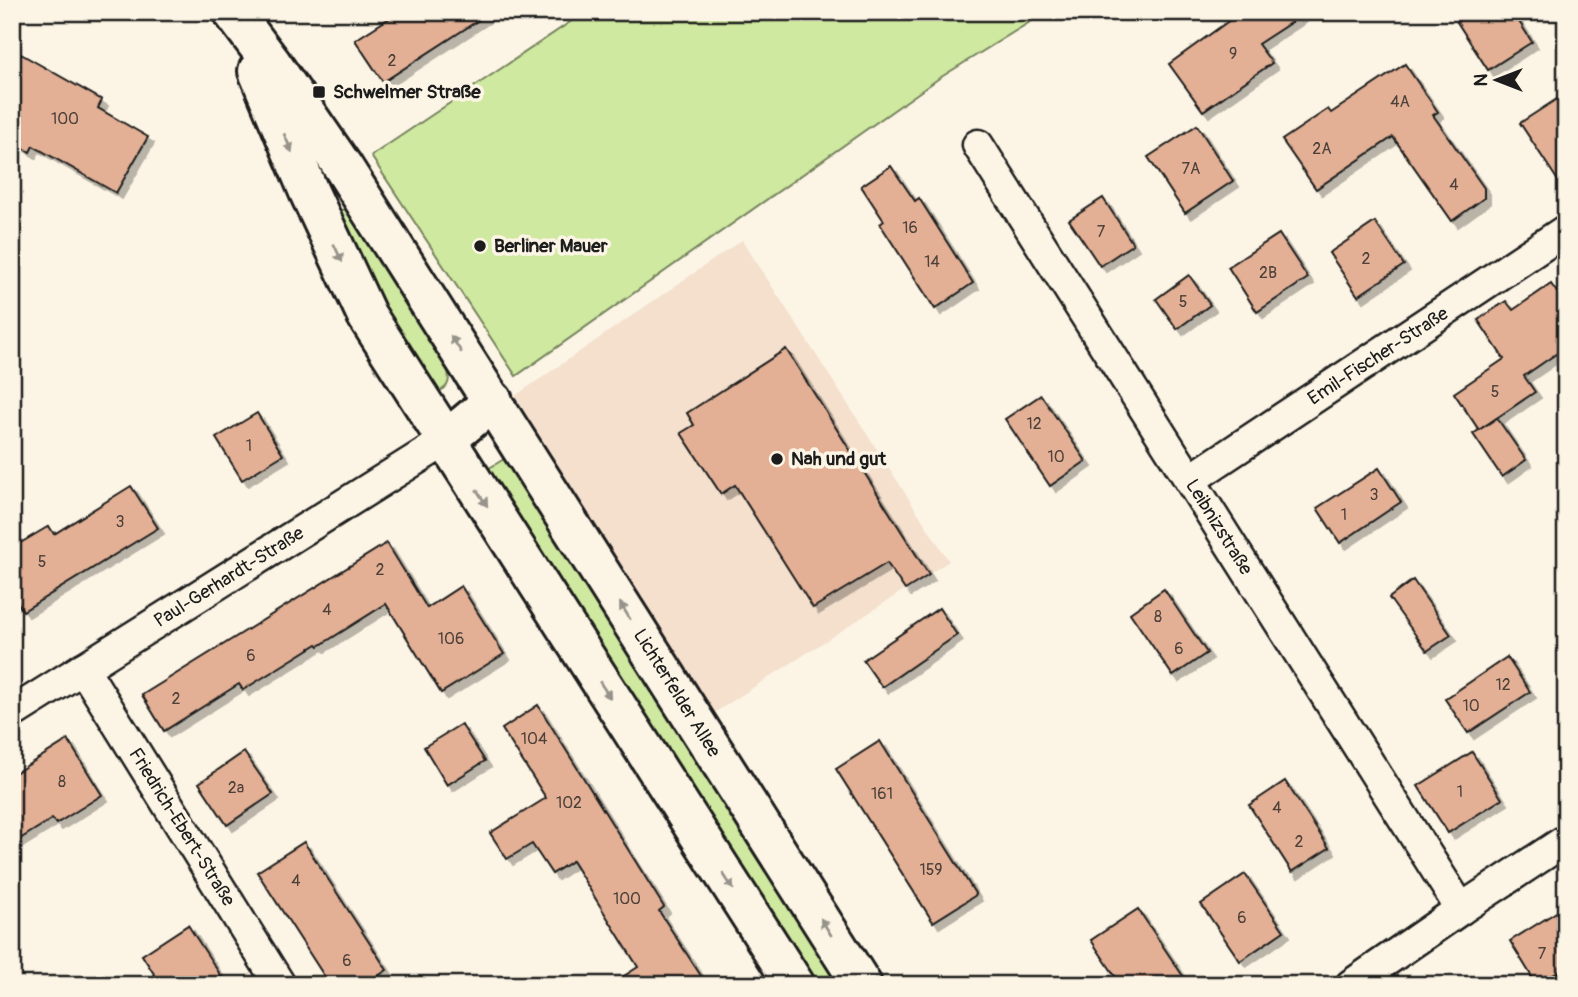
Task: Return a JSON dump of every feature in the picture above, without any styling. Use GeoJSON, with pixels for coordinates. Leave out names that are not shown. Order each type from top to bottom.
{"type":"FeatureCollection","features":[{"type":"Feature","properties":{"kind":"main road","name":"Lichterfelder Allee"},"geometry":{"type":"LineString","coordinates":[[233,12],[343,167],[862,985]]}},
{"type":"Feature","properties":{"kind":"main road"},"geometry":{"type":"LineString","coordinates":[[233,12],[309,191],[367,316],[795,985]]}},
{"type":"Feature","properties":{"kind":"main road"},"geometry":{"type":"LineString","coordinates":[[445,441],[493,401]]}},
{"type":"Feature","properties":{"kind":"street","name":"Leibnizstraße"},"geometry":{"type":"LineString","coordinates":[[978,145],[1461,909]]}},
{"type":"Feature","properties":{"kind":"street","name":"Emil-Fischer-Straße"},"geometry":{"type":"LineString","coordinates":[[1190,481],[1566,230]]}},
{"type":"Feature","properties":{"kind":"street","name":"Paul-Gerhardt-Straße"},"geometry":{"type":"LineString","coordinates":[[12,713],[445,441]]}},
{"type":"Feature","properties":{"kind":"street","name":"Friedrich-Ebert-Straße"},"geometry":{"type":"LineString","coordinates":[[83,668],[280,985]]}},
{"type":"Feature","properties":{"kind":"street"},"geometry":{"type":"LineString","coordinates":[[1360,983],[1461,909],[1566,840]]}},
{"type":"Feature","properties":{"kind":"shaded area"},"geometry":{"type":"Polygon","coordinates":[[[742,240],[949,561],[711,715],[515,396],[742,240]]]}},
{"type":"Feature","properties":{"kind":"green space"},"geometry":{"type":"Polygon","coordinates":[[[585,12],[1046,12],[938,79],[516,376],[371,156],[585,12]]]}},
{"type":"Feature","properties":{"kind":"green space"},"geometry":{"type":"Polygon","coordinates":[[[346,207],[447,366],[448,382],[442,390],[437,392],[374,298],[340,218],[341,211],[346,207]]]}},
{"type":"Feature","properties":{"kind":"green space"},"geometry":{"type":"Polygon","coordinates":[[[504,459],[844,985],[818,985],[486,470],[504,459]]]}},
{"type":"Feature","properties":{"kind":"building"},"geometry":{"type":"Polygon","coordinates":[[[399,12],[491,12],[383,82],[355,40],[399,12]]]}},
{"type":"Feature","properties":{"kind":"building"},"geometry":{"type":"Polygon","coordinates":[[[1241,12],[1307,12],[1258,44],[1272,63],[1203,111],[1169,64],[1241,12]]]}},
{"type":"Feature","properties":{"kind":"building"},"geometry":{"type":"Polygon","coordinates":[[[1472,12],[1513,12],[1532,42],[1488,70],[1457,22],[1472,12]]]}},
{"type":"Feature","properties":{"kind":"building"},"geometry":{"type":"Polygon","coordinates":[[[21,54],[102,100],[98,108],[148,137],[116,193],[33,146],[30,152],[12,141],[12,69],[21,54]]]}},
{"type":"Feature","properties":{"kind":"building"},"geometry":{"type":"Polygon","coordinates":[[[1405,64],[1438,112],[1433,115],[1484,188],[1484,198],[1452,221],[1393,137],[1316,189],[1282,140],[1328,109],[1331,113],[1405,64]]]}},
{"type":"Feature","properties":{"kind":"building"},"geometry":{"type":"Polygon","coordinates":[[[1566,93],[1566,193],[1520,123],[1566,93]]]}},
{"type":"Feature","properties":{"kind":"building"},"geometry":{"type":"Polygon","coordinates":[[[1197,125],[1233,181],[1185,213],[1148,157],[1197,125]]]}},
{"type":"Feature","properties":{"kind":"building"},"geometry":{"type":"Polygon","coordinates":[[[891,166],[915,201],[919,198],[973,283],[935,309],[880,224],[884,221],[861,186],[891,166]]]}},
{"type":"Feature","properties":{"kind":"building"},"geometry":{"type":"Polygon","coordinates":[[[1103,198],[1133,244],[1100,266],[1069,220],[1103,198]]]}},
{"type":"Feature","properties":{"kind":"building"},"geometry":{"type":"Polygon","coordinates":[[[1375,222],[1404,265],[1358,296],[1329,253],[1375,222]]]}},
{"type":"Feature","properties":{"kind":"building"},"geometry":{"type":"Polygon","coordinates":[[[1279,234],[1308,278],[1257,312],[1228,267],[1279,234]]]}},
{"type":"Feature","properties":{"kind":"building"},"geometry":{"type":"Polygon","coordinates":[[[1189,275],[1210,305],[1177,329],[1156,299],[1189,275]]]}},
{"type":"Feature","properties":{"kind":"building"},"geometry":{"type":"Polygon","coordinates":[[[1551,284],[1566,305],[1566,347],[1524,376],[1535,392],[1479,430],[1454,393],[1504,359],[1478,320],[1506,301],[1513,310],[1551,284]]]}},
{"type":"Feature","properties":{"kind":"building","name":"Nah und gut"},"geometry":{"type":"Polygon","coordinates":[[[786,349],[929,575],[905,590],[887,563],[813,608],[735,485],[721,494],[681,433],[694,425],[687,413],[786,349]]]}},
{"type":"Feature","properties":{"kind":"building"},"geometry":{"type":"Polygon","coordinates":[[[1041,395],[1086,461],[1050,486],[1005,419],[1041,395]]]}},
{"type":"Feature","properties":{"kind":"building"},"geometry":{"type":"Polygon","coordinates":[[[257,413],[283,455],[242,480],[216,438],[257,413]]]}},
{"type":"Feature","properties":{"kind":"building"},"geometry":{"type":"Polygon","coordinates":[[[1497,418],[1526,460],[1502,477],[1473,434],[1497,418]]]}},
{"type":"Feature","properties":{"kind":"building"},"geometry":{"type":"Polygon","coordinates":[[[1379,468],[1401,502],[1340,543],[1317,508],[1379,468]]]}},
{"type":"Feature","properties":{"kind":"building"},"geometry":{"type":"Polygon","coordinates":[[[131,486],[158,528],[23,611],[12,593],[12,548],[49,526],[54,534],[131,486]]]}},
{"type":"Feature","properties":{"kind":"building"},"geometry":{"type":"Polygon","coordinates":[[[387,543],[427,608],[461,586],[504,654],[441,693],[386,604],[243,690],[239,684],[164,731],[142,695],[387,543]]]}},
{"type":"Feature","properties":{"kind":"building"},"geometry":{"type":"Polygon","coordinates":[[[1413,580],[1451,635],[1427,651],[1389,598],[1413,580]]]}},
{"type":"Feature","properties":{"kind":"building"},"geometry":{"type":"Polygon","coordinates":[[[1164,589],[1207,653],[1173,676],[1130,613],[1164,589]]]}},
{"type":"Feature","properties":{"kind":"building"},"geometry":{"type":"Polygon","coordinates":[[[939,608],[957,635],[882,687],[863,660],[939,608]]]}},
{"type":"Feature","properties":{"kind":"building"},"geometry":{"type":"Polygon","coordinates":[[[1507,657],[1530,692],[1468,733],[1445,699],[1507,657]]]}},
{"type":"Feature","properties":{"kind":"building"},"geometry":{"type":"Polygon","coordinates":[[[538,705],[664,907],[659,911],[707,985],[610,985],[638,967],[572,861],[552,874],[532,844],[507,859],[490,833],[546,798],[502,729],[538,705]]]}},
{"type":"Feature","properties":{"kind":"building"},"geometry":{"type":"Polygon","coordinates":[[[461,724],[485,761],[447,785],[424,747],[461,724]]]}},
{"type":"Feature","properties":{"kind":"building"},"geometry":{"type":"Polygon","coordinates":[[[68,740],[102,795],[56,824],[52,819],[12,844],[12,775],[68,740]]]}},
{"type":"Feature","properties":{"kind":"building"},"geometry":{"type":"Polygon","coordinates":[[[880,741],[976,895],[933,922],[836,769],[880,741]]]}},
{"type":"Feature","properties":{"kind":"building"},"geometry":{"type":"Polygon","coordinates":[[[244,752],[273,794],[227,825],[199,783],[244,752]]]}},
{"type":"Feature","properties":{"kind":"building"},"geometry":{"type":"Polygon","coordinates":[[[1472,752],[1502,799],[1448,833],[1418,786],[1472,752]]]}},
{"type":"Feature","properties":{"kind":"building"},"geometry":{"type":"Polygon","coordinates":[[[1285,781],[1329,848],[1292,872],[1249,805],[1285,781]]]}},
{"type":"Feature","properties":{"kind":"building"},"geometry":{"type":"Polygon","coordinates":[[[304,842],[387,970],[364,985],[330,985],[257,872],[304,842]]]}},
{"type":"Feature","properties":{"kind":"building"},"geometry":{"type":"Polygon","coordinates":[[[1245,874],[1284,931],[1240,961],[1201,904],[1245,874]]]}},
{"type":"Feature","properties":{"kind":"building"},"geometry":{"type":"Polygon","coordinates":[[[1566,906],[1566,967],[1537,985],[1510,941],[1566,906]]]}},
{"type":"Feature","properties":{"kind":"building"},"geometry":{"type":"Polygon","coordinates":[[[1138,909],[1189,985],[1121,985],[1091,940],[1138,909]]]}},
{"type":"Feature","properties":{"kind":"building"},"geometry":{"type":"Polygon","coordinates":[[[188,925],[227,985],[161,985],[142,955],[188,925]]]}},
{"type":"Feature","properties":{"kind":"place","name":"Schwelmer Straße"},"geometry":{"type":"Point","coordinates":[319,92]}},
{"type":"Feature","properties":{"kind":"place","name":"Berliner Mauer"},"geometry":{"type":"Point","coordinates":[480,246]}},
{"type":"Feature","properties":{"kind":"place","name":"Nah und gut"},"geometry":{"type":"Point","coordinates":[777,459]}}]}
